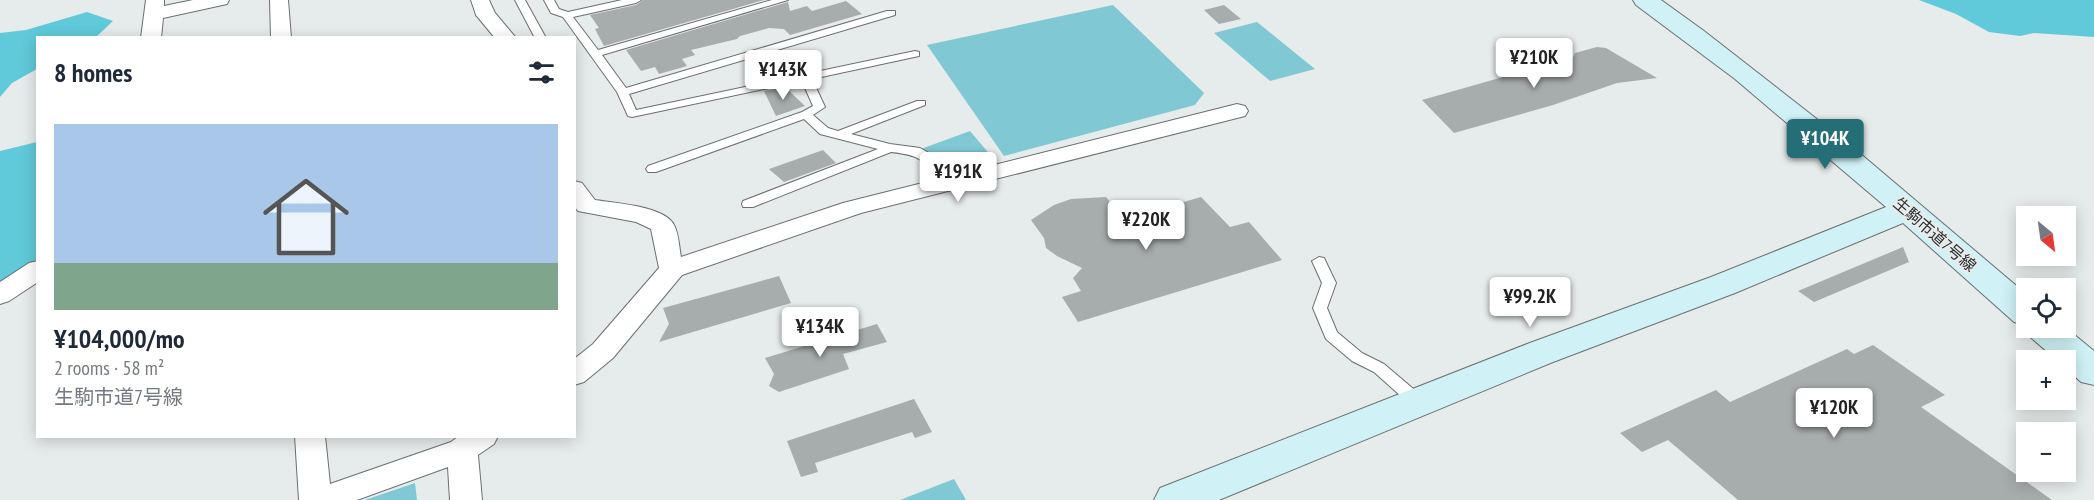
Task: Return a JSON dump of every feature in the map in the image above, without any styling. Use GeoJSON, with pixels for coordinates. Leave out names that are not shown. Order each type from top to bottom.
{"type":"FeatureCollection","features":[{"type":"Feature","properties":{"kind":"street"},"geometry":{"type":"LineString","coordinates":[[151,36],[154,7],[220,0]]}},
{"type":"Feature","properties":{"kind":"street"},"geometry":{"type":"LineString","coordinates":[[279,0],[281,36]]}},
{"type":"Feature","properties":{"kind":"street"},"geometry":{"type":"LineString","coordinates":[[480,0],[486,15],[504,36]]}},
{"type":"Feature","properties":{"kind":"street","name":"生駒市道7号線"},"geometry":{"type":"LineString","coordinates":[[1645,0],[1802,119],[2016,304]]}},
{"type":"Feature","properties":{"kind":"street"},"geometry":{"type":"LineString","coordinates":[[576,373],[603,351],[673,269],[799,224],[852,208],[1237,111]]}},
{"type":"Feature","properties":{"kind":"street"},"geometry":{"type":"LineString","coordinates":[[576,191],[587,206],[643,215],[662,225],[667,240],[668,261],[673,269]]}},
{"type":"Feature","properties":{"kind":"street"},"geometry":{"type":"LineString","coordinates":[[1175,500],[1540,353],[1723,285],[1906,210]]}},
{"type":"Feature","properties":{"kind":"street"},"geometry":{"type":"LineString","coordinates":[[0,295],[36,270]]}},
{"type":"Feature","properties":{"kind":"street"},"geometry":{"type":"LineString","coordinates":[[2055,338],[2094,372]]}},
{"type":"Feature","properties":{"kind":"street"},"geometry":{"type":"LineString","coordinates":[[310,438],[317,500],[473,443],[466,500]]}},
{"type":"Feature","properties":{"kind":"lane"},"geometry":{"type":"LineString","coordinates":[[520,0],[540,36]]}},
{"type":"Feature","properties":{"kind":"lane"},"geometry":{"type":"LineString","coordinates":[[549,0],[555,10],[567,15],[623,92],[632,114],[915,54]]}},
{"type":"Feature","properties":{"kind":"lane"},"geometry":{"type":"LineString","coordinates":[[567,15],[636,0]]}},
{"type":"Feature","properties":{"kind":"lane"},"geometry":{"type":"LineString","coordinates":[[594,54],[783,0]]}},
{"type":"Feature","properties":{"kind":"lane"},"geometry":{"type":"LineString","coordinates":[[623,92],[891,13]]}},
{"type":"Feature","properties":{"kind":"lane"},"geometry":{"type":"LineString","coordinates":[[652,169],[806,114],[819,107],[806,77]]}},
{"type":"Feature","properties":{"kind":"lane"},"geometry":{"type":"LineString","coordinates":[[839,135],[921,103]]}},
{"type":"Feature","properties":{"kind":"lane"},"geometry":{"type":"LineString","coordinates":[[806,114],[824,131],[890,148],[916,151],[952,183]]}},
{"type":"Feature","properties":{"kind":"lane"},"geometry":{"type":"LineString","coordinates":[[748,204],[890,148]]}},
{"type":"Feature","properties":{"kind":"lane"},"geometry":{"type":"LineString","coordinates":[[1319,261],[1329,283],[1320,308],[1331,335],[1357,357],[1378,368],[1418,402]]}},
{"type":"Feature","properties":{"kind":"shaded area"},"geometry":{"type":"Polygon","coordinates":[[[1919,0],[2094,0],[2094,37],[2034,33],[2020,36],[1989,32],[1956,14],[1919,0]]]}},
{"type":"Feature","properties":{"kind":"shaded area"},"geometry":{"type":"Polygon","coordinates":[[[1113,5],[1204,93],[1195,105],[1004,156],[927,45],[1113,5]]]}},
{"type":"Feature","properties":{"kind":"shaded area"},"geometry":{"type":"Polygon","coordinates":[[[87,12],[113,21],[97,36],[36,36],[36,70],[12,83],[0,97],[0,33],[26,30],[87,12]]]}},
{"type":"Feature","properties":{"kind":"shaded area"},"geometry":{"type":"Polygon","coordinates":[[[1257,22],[1315,69],[1270,81],[1214,33],[1257,22]]]}},
{"type":"Feature","properties":{"kind":"shaded area"},"geometry":{"type":"Polygon","coordinates":[[[970,131],[997,163],[976,169],[953,169],[921,149],[970,131]]]}},
{"type":"Feature","properties":{"kind":"shaded area"},"geometry":{"type":"Polygon","coordinates":[[[36,142],[36,261],[0,283],[0,151],[36,142]]]}},
{"type":"Feature","properties":{"kind":"shaded area"},"geometry":{"type":"Polygon","coordinates":[[[954,479],[966,500],[900,500],[954,479]]]}},
{"type":"Feature","properties":{"kind":"shaded area"},"geometry":{"type":"Polygon","coordinates":[[[415,483],[417,500],[365,500],[415,483]]]}},
{"type":"Feature","properties":{"kind":"building"},"geometry":{"type":"Polygon","coordinates":[[[643,0],[764,0],[604,46],[595,29],[599,28],[590,15],[636,5],[643,0]]]}},
{"type":"Feature","properties":{"kind":"building"},"geometry":{"type":"Polygon","coordinates":[[[846,1],[862,14],[790,35],[784,29],[769,28],[740,36],[737,39],[691,50],[695,55],[682,59],[687,66],[659,74],[655,67],[641,71],[626,50],[788,2],[790,11],[807,6],[812,11],[846,1]]]}},
{"type":"Feature","properties":{"kind":"building"},"geometry":{"type":"Polygon","coordinates":[[[1224,5],[1241,19],[1219,24],[1204,10],[1224,5]]]}},
{"type":"Feature","properties":{"kind":"building"},"geometry":{"type":"Polygon","coordinates":[[[1597,47],[1606,48],[1657,78],[1617,83],[1553,105],[1454,133],[1422,100],[1573,57],[1575,53],[1597,47]]]}},
{"type":"Feature","properties":{"kind":"building"},"geometry":{"type":"Polygon","coordinates":[[[756,59],[776,78],[760,82],[750,60],[756,59]]]}},
{"type":"Feature","properties":{"kind":"building"},"geometry":{"type":"Polygon","coordinates":[[[785,87],[805,106],[776,116],[764,91],[785,87]]]}},
{"type":"Feature","properties":{"kind":"building"},"geometry":{"type":"Polygon","coordinates":[[[823,150],[836,163],[784,182],[769,169],[823,150]]]}},
{"type":"Feature","properties":{"kind":"building"},"geometry":{"type":"Polygon","coordinates":[[[1106,197],[1124,219],[1201,197],[1230,227],[1249,222],[1282,260],[1078,322],[1062,297],[1081,291],[1073,278],[1082,268],[1046,248],[1044,238],[1031,220],[1054,205],[1071,199],[1106,197]]]}},
{"type":"Feature","properties":{"kind":"building"},"geometry":{"type":"Polygon","coordinates":[[[1903,247],[1909,262],[1814,302],[1798,291],[1903,247]]]}},
{"type":"Feature","properties":{"kind":"building"},"geometry":{"type":"Polygon","coordinates":[[[779,276],[791,303],[659,342],[669,324],[663,308],[779,276]]]}},
{"type":"Feature","properties":{"kind":"building"},"geometry":{"type":"Polygon","coordinates":[[[877,324],[887,342],[843,354],[849,369],[779,392],[769,386],[774,374],[765,358],[877,324]]]}},
{"type":"Feature","properties":{"kind":"building"},"geometry":{"type":"Polygon","coordinates":[[[1873,345],[1945,395],[1921,407],[2016,474],[2016,482],[2027,482],[2052,500],[1738,500],[1668,440],[1642,452],[1620,433],[1716,390],[1730,402],[1847,349],[1854,354],[1873,345]]]}},
{"type":"Feature","properties":{"kind":"building"},"geometry":{"type":"Polygon","coordinates":[[[914,399],[932,432],[915,438],[912,432],[815,463],[818,472],[801,477],[787,441],[914,399]]]}}]}
